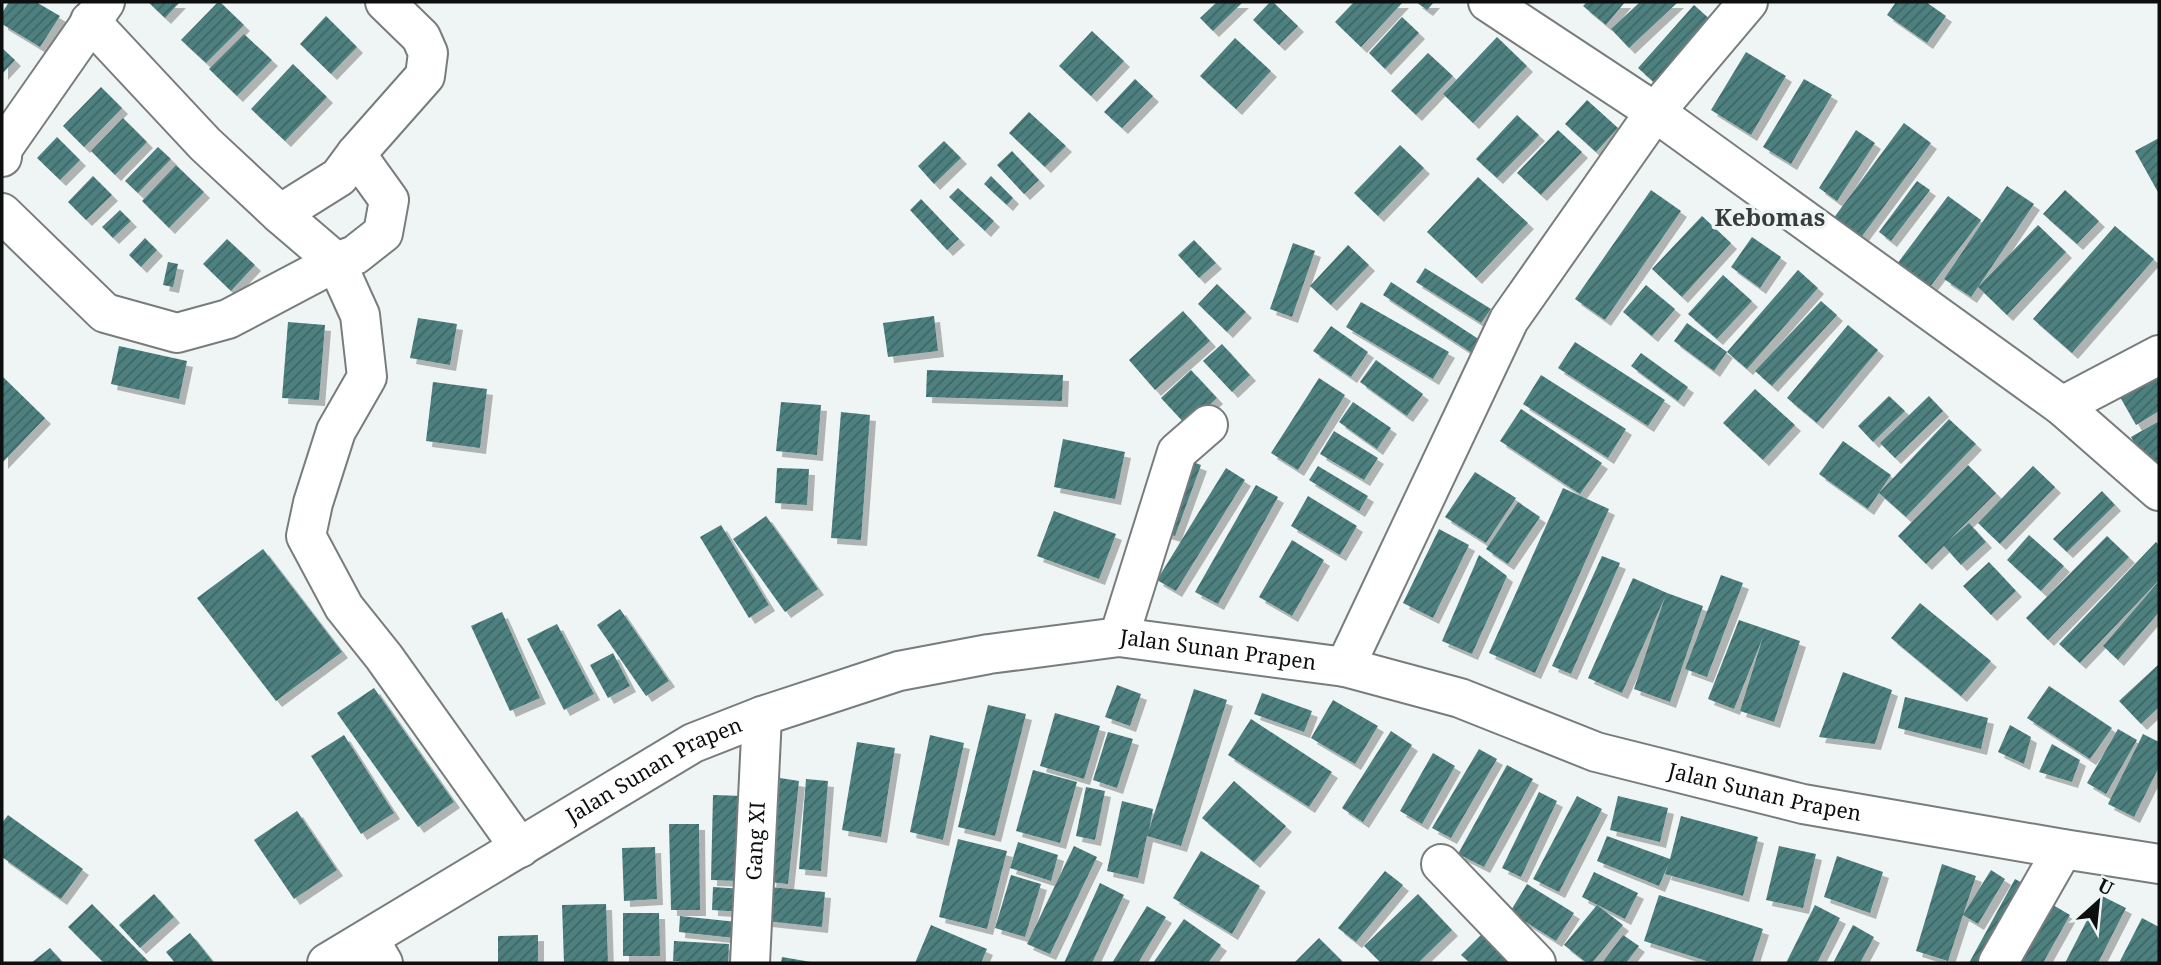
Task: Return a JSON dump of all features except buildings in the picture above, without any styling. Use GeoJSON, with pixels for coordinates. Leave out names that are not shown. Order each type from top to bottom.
{"type":"FeatureCollection","features":[{"type":"Feature","properties":{"kind":"street"},"geometry":{"type":"LineString","coordinates":[[280,214],[339,177],[425,76],[428,53],[421,37],[386,2]]}},
{"type":"Feature","properties":{"kind":"street"},"geometry":{"type":"LineString","coordinates":[[1488,2],[1655,112],[2062,406],[2159,491]]}},
{"type":"Feature","properties":{"kind":"street"},"geometry":{"type":"LineString","coordinates":[[1345,667],[1509,320],[1655,112],[1748,2]]}},
{"type":"Feature","properties":{"kind":"street"},"geometry":{"type":"LineString","coordinates":[[2,157],[3,148],[97,11],[205,144],[335,262],[360,315],[367,377],[336,431],[313,503],[306,536],[344,607],[384,657],[520,848]]}},
{"type":"Feature","properties":{"kind":"street"},"geometry":{"type":"LineString","coordinates":[[2,213],[105,313],[177,333],[229,319],[335,262],[355,255],[383,233],[389,200],[356,154]]}},
{"type":"Feature","properties":{"kind":"street"},"geometry":{"type":"LineString","coordinates":[[2062,406],[2159,355]]}},
{"type":"Feature","properties":{"kind":"street"},"geometry":{"type":"LineString","coordinates":[[1119,637],[1177,452],[1208,425]]}},
{"type":"Feature","properties":{"kind":"street","name":"Jalan Sunan Prapen"},"geometry":{"type":"LineString","coordinates":[[327,963],[376,951],[520,848],[693,743],[762,716],[899,671],[989,654],[1119,637],[1345,667],[1460,698],[1596,751],[1803,804],[2159,864]]}},
{"type":"Feature","properties":{"kind":"street","name":"Gang XI"},"geometry":{"type":"LineString","coordinates":[[750,963],[762,716]]}},
{"type":"Feature","properties":{"kind":"street"},"geometry":{"type":"LineString","coordinates":[[1998,963],[2063,849]]}},
{"type":"Feature","properties":{"kind":"street"},"geometry":{"type":"LineString","coordinates":[[1441,864],[1536,963]]}},
{"type":"Feature","properties":{"kind":"district","name":"Kebomas"},"geometry":{"type":"Point","coordinates":[1770,218]}}]}
